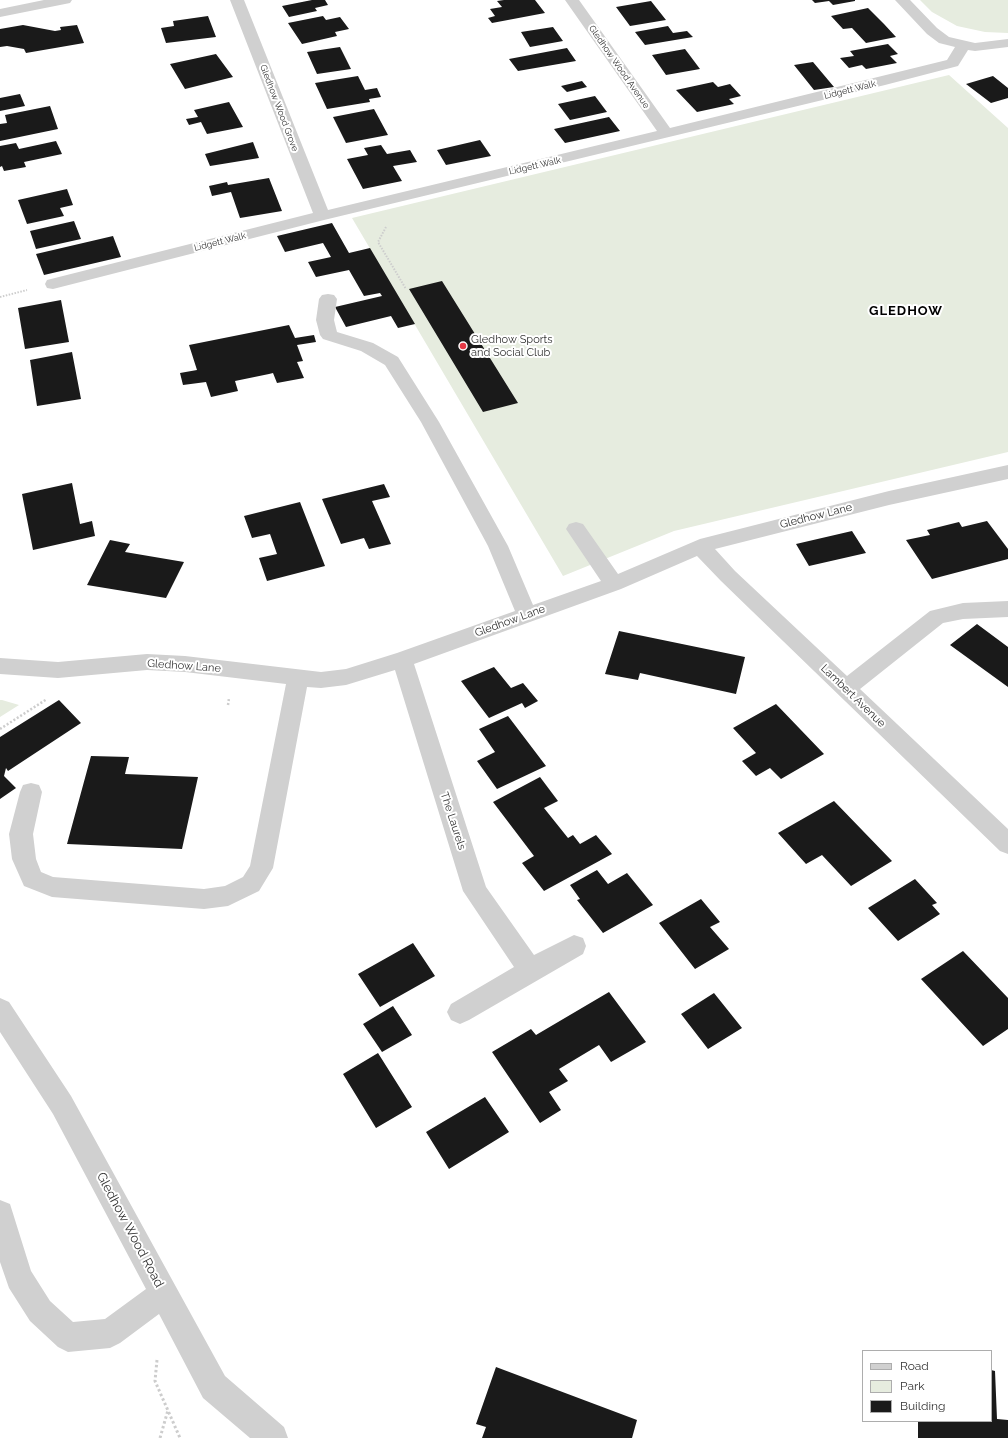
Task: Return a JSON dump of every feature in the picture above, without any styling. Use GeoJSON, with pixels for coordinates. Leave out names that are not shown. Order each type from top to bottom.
{"type":"FeatureCollection","features":[{"type":"Feature","properties":{"kind":"street"},"geometry":{"type":"LineString","coordinates":[[0,13],[65,0]]}},
{"type":"Feature","properties":{"kind":"street","name":"Gledhow Wood Grove"},"geometry":{"type":"LineString","coordinates":[[237,0],[322,216]]}},
{"type":"Feature","properties":{"kind":"street","name":"Gledhow Wood Avenue"},"geometry":{"type":"LineString","coordinates":[[572,0],[667,134]]}},
{"type":"Feature","properties":{"kind":"street"},"geometry":{"type":"LineString","coordinates":[[902,0],[932,31],[944,40],[976,47],[1008,43]]}},
{"type":"Feature","properties":{"kind":"street","name":"Lidgett Walk"},"geometry":{"type":"LineString","coordinates":[[53,284],[322,216],[667,134],[953,62],[963,45]]}},
{"type":"Feature","properties":{"kind":"street"},"geometry":{"type":"LineString","coordinates":[[328,299],[325,320],[329,335],[367,347],[392,361],[396,367],[430,422],[498,546],[527,615]]}},
{"type":"Feature","properties":{"kind":"street","name":"Gledhow Lane"},"geometry":{"type":"LineString","coordinates":[[0,666],[58,670],[147,662],[185,664],[321,680],[346,677],[402,660],[614,584],[700,546],[889,498],[1008,472]]}},
{"type":"Feature","properties":{"kind":"street"},"geometry":{"type":"LineString","coordinates":[[576,529],[614,584]]}},
{"type":"Feature","properties":{"kind":"street","name":"Lambert Avenue"},"geometry":{"type":"LineString","coordinates":[[700,546],[728,576],[1008,844]]}},
{"type":"Feature","properties":{"kind":"street"},"geometry":{"type":"LineString","coordinates":[[846,689],[937,616],[963,611],[1008,609]]}},
{"type":"Feature","properties":{"kind":"street","name":"The Laurels"},"geometry":{"type":"LineString","coordinates":[[402,660],[475,891],[530,970]]}},
{"type":"Feature","properties":{"kind":"street"},"geometry":{"type":"LineString","coordinates":[[31,792],[21,834],[24,859],[32,879],[52,888],[204,899],[228,896],[251,884],[261,868],[298,677]]}},
{"type":"Feature","properties":{"kind":"street"},"geometry":{"type":"LineString","coordinates":[[460,1012],[530,970],[574,946]]}},
{"type":"Feature","properties":{"kind":"street","name":"Gledhow Wood Road"},"geometry":{"type":"LineString","coordinates":[[0,1010],[62,1105],[214,1386],[273,1438]]}},
{"type":"Feature","properties":{"kind":"street"},"geometry":{"type":"LineString","coordinates":[[0,1214],[19,1278],[40,1311],[68,1337],[110,1333],[164,1293]]}},
{"type":"Feature","properties":{"kind":"path"},"geometry":{"type":"LineString","coordinates":[[385,201],[393,214],[378,242],[406,289]]}},
{"type":"Feature","properties":{"kind":"path"},"geometry":{"type":"LineString","coordinates":[[160,1438],[168,1409]]}},
{"type":"Feature","properties":{"kind":"green space"},"geometry":{"type":"Polygon","coordinates":[[[920,0],[1008,0],[1008,33],[985,32],[957,26],[932,12],[920,0]]]}},
{"type":"Feature","properties":{"kind":"green space"},"geometry":{"type":"Polygon","coordinates":[[[949,75],[1008,128],[1008,452],[674,531],[563,576],[352,218],[949,75]]]}},
{"type":"Feature","properties":{"kind":"green space"},"geometry":{"type":"Polygon","coordinates":[[[0,700],[2,700],[19,705],[0,717],[0,700]]]}},
{"type":"Feature","properties":{"kind":"building"},"geometry":{"type":"Polygon","coordinates":[[[312,0],[325,0],[328,5],[315,8],[317,11],[289,17],[282,6],[312,0]]]}},
{"type":"Feature","properties":{"kind":"building"},"geometry":{"type":"Polygon","coordinates":[[[535,0],[545,13],[492,23],[488,18],[495,16],[490,9],[502,7],[497,1],[535,0]]]}},
{"type":"Feature","properties":{"kind":"building"},"geometry":{"type":"Polygon","coordinates":[[[812,0],[855,1],[833,5],[829,1],[815,3],[812,0]]]}},
{"type":"Feature","properties":{"kind":"building"},"geometry":{"type":"Polygon","coordinates":[[[651,1],[666,20],[630,26],[616,7],[651,1]]]}},
{"type":"Feature","properties":{"kind":"building"},"geometry":{"type":"Polygon","coordinates":[[[868,8],[896,37],[866,43],[852,28],[843,29],[831,16],[868,8]]]}},
{"type":"Feature","properties":{"kind":"building"},"geometry":{"type":"Polygon","coordinates":[[[208,16],[216,37],[166,43],[161,28],[174,26],[173,21],[208,16]]]}},
{"type":"Feature","properties":{"kind":"building"},"geometry":{"type":"Polygon","coordinates":[[[323,16],[326,20],[340,17],[349,29],[335,32],[337,36],[302,44],[288,23],[323,16]]]}},
{"type":"Feature","properties":{"kind":"building"},"geometry":{"type":"Polygon","coordinates":[[[23,25],[55,31],[61,30],[60,27],[77,25],[84,43],[26,53],[24,49],[7,46],[0,47],[0,29],[23,25]]]}},
{"type":"Feature","properties":{"kind":"building"},"geometry":{"type":"Polygon","coordinates":[[[668,26],[673,33],[687,31],[693,37],[645,45],[635,32],[668,26]]]}},
{"type":"Feature","properties":{"kind":"building"},"geometry":{"type":"Polygon","coordinates":[[[553,27],[563,41],[530,47],[521,32],[553,27]]]}},
{"type":"Feature","properties":{"kind":"building"},"geometry":{"type":"Polygon","coordinates":[[[888,44],[898,54],[890,56],[897,63],[866,69],[862,65],[849,68],[840,58],[854,56],[850,51],[888,44]]]}},
{"type":"Feature","properties":{"kind":"building"},"geometry":{"type":"Polygon","coordinates":[[[340,47],[351,69],[317,74],[307,52],[340,47]]]}},
{"type":"Feature","properties":{"kind":"building"},"geometry":{"type":"Polygon","coordinates":[[[567,48],[576,61],[518,71],[509,59],[567,48]]]}},
{"type":"Feature","properties":{"kind":"building"},"geometry":{"type":"Polygon","coordinates":[[[685,49],[700,69],[666,75],[652,55],[685,49]]]}},
{"type":"Feature","properties":{"kind":"building"},"geometry":{"type":"Polygon","coordinates":[[[216,54],[233,77],[185,89],[170,64],[216,54]]]}},
{"type":"Feature","properties":{"kind":"building"},"geometry":{"type":"Polygon","coordinates":[[[813,62],[834,87],[814,90],[794,65],[813,62]]]}},
{"type":"Feature","properties":{"kind":"building"},"geometry":{"type":"Polygon","coordinates":[[[358,76],[365,90],[377,88],[381,97],[369,99],[370,102],[327,109],[315,83],[358,76]]]}},
{"type":"Feature","properties":{"kind":"building"},"geometry":{"type":"Polygon","coordinates":[[[993,76],[1008,88],[1008,98],[991,103],[966,84],[993,76]]]}},
{"type":"Feature","properties":{"kind":"building"},"geometry":{"type":"Polygon","coordinates":[[[582,81],[587,87],[567,92],[561,86],[582,81]]]}},
{"type":"Feature","properties":{"kind":"building"},"geometry":{"type":"Polygon","coordinates":[[[713,82],[718,87],[730,84],[741,96],[729,99],[734,104],[697,112],[676,90],[713,82]]]}},
{"type":"Feature","properties":{"kind":"building"},"geometry":{"type":"Polygon","coordinates":[[[20,94],[25,106],[0,111],[0,98],[20,94]]]}},
{"type":"Feature","properties":{"kind":"building"},"geometry":{"type":"Polygon","coordinates":[[[595,96],[607,112],[570,120],[558,104],[595,96]]]}},
{"type":"Feature","properties":{"kind":"building"},"geometry":{"type":"Polygon","coordinates":[[[229,102],[243,127],[207,134],[201,122],[189,125],[186,119],[198,117],[194,110],[229,102]]]}},
{"type":"Feature","properties":{"kind":"building"},"geometry":{"type":"Polygon","coordinates":[[[50,106],[58,129],[0,141],[0,124],[7,123],[5,115],[50,106]]]}},
{"type":"Feature","properties":{"kind":"building"},"geometry":{"type":"Polygon","coordinates":[[[374,109],[388,135],[346,143],[333,117],[374,109]]]}},
{"type":"Feature","properties":{"kind":"building"},"geometry":{"type":"Polygon","coordinates":[[[609,117],[620,131],[565,143],[554,129],[609,117]]]}},
{"type":"Feature","properties":{"kind":"building"},"geometry":{"type":"Polygon","coordinates":[[[480,140],[491,156],[446,165],[437,150],[480,140]]]}},
{"type":"Feature","properties":{"kind":"building"},"geometry":{"type":"Polygon","coordinates":[[[56,141],[62,154],[24,162],[26,167],[4,171],[2,166],[0,167],[0,146],[16,143],[19,149],[56,141]]]}},
{"type":"Feature","properties":{"kind":"building"},"geometry":{"type":"Polygon","coordinates":[[[253,142],[259,158],[210,166],[205,154],[253,142]]]}},
{"type":"Feature","properties":{"kind":"building"},"geometry":{"type":"Polygon","coordinates":[[[381,145],[387,154],[410,150],[417,162],[393,166],[402,181],[363,189],[347,159],[368,155],[364,148],[381,145]]]}},
{"type":"Feature","properties":{"kind":"building"},"geometry":{"type":"Polygon","coordinates":[[[269,178],[282,211],[240,218],[231,192],[212,196],[209,186],[227,182],[228,185],[269,178]]]}},
{"type":"Feature","properties":{"kind":"building"},"geometry":{"type":"Polygon","coordinates":[[[67,189],[73,205],[60,208],[64,216],[27,224],[18,200],[67,189]]]}},
{"type":"Feature","properties":{"kind":"building"},"geometry":{"type":"Polygon","coordinates":[[[74,221],[81,239],[36,249],[30,231],[74,221]]]}},
{"type":"Feature","properties":{"kind":"building"},"geometry":{"type":"Polygon","coordinates":[[[332,223],[349,253],[370,248],[415,324],[398,328],[391,316],[346,327],[335,307],[382,296],[380,293],[364,296],[349,270],[316,277],[308,262],[331,257],[323,243],[285,252],[277,236],[332,223]]]}},
{"type":"Feature","properties":{"kind":"building"},"geometry":{"type":"Polygon","coordinates":[[[113,236],[121,257],[44,275],[36,254],[113,236]]]}},
{"type":"Feature","properties":{"kind":"building","name":"Gledhow Sports and Social Club"},"geometry":{"type":"Polygon","coordinates":[[[442,281],[518,403],[483,412],[409,289],[442,281]]]}},
{"type":"Feature","properties":{"kind":"building"},"geometry":{"type":"Polygon","coordinates":[[[61,300],[69,342],[25,349],[18,308],[61,300]]]}},
{"type":"Feature","properties":{"kind":"building"},"geometry":{"type":"Polygon","coordinates":[[[289,325],[295,338],[314,335],[316,342],[297,345],[303,361],[297,362],[304,378],[277,383],[273,373],[235,381],[238,391],[211,397],[206,382],[183,385],[180,373],[197,370],[189,345],[289,325]]]}},
{"type":"Feature","properties":{"kind":"building"},"geometry":{"type":"Polygon","coordinates":[[[72,352],[81,399],[37,406],[30,360],[72,352]]]}},
{"type":"Feature","properties":{"kind":"building"},"geometry":{"type":"Polygon","coordinates":[[[72,483],[80,524],[92,521],[95,536],[33,550],[22,494],[72,483]]]}},
{"type":"Feature","properties":{"kind":"building"},"geometry":{"type":"Polygon","coordinates":[[[384,484],[390,497],[372,501],[391,544],[369,549],[364,538],[341,544],[322,499],[384,484]]]}},
{"type":"Feature","properties":{"kind":"building"},"geometry":{"type":"Polygon","coordinates":[[[300,502],[325,566],[267,581],[259,558],[277,554],[270,534],[252,538],[244,516],[300,502]]]}},
{"type":"Feature","properties":{"kind":"building"},"geometry":{"type":"Polygon","coordinates":[[[987,521],[1008,549],[1008,559],[932,579],[906,540],[930,535],[927,530],[959,522],[962,527],[987,521]]]}},
{"type":"Feature","properties":{"kind":"building"},"geometry":{"type":"Polygon","coordinates":[[[852,531],[866,553],[809,566],[796,544],[852,531]]]}},
{"type":"Feature","properties":{"kind":"building"},"geometry":{"type":"Polygon","coordinates":[[[110,540],[130,544],[125,552],[184,562],[166,598],[87,585],[110,540]]]}},
{"type":"Feature","properties":{"kind":"building"},"geometry":{"type":"Polygon","coordinates":[[[977,624],[1008,647],[1008,687],[950,645],[977,624]]]}},
{"type":"Feature","properties":{"kind":"building"},"geometry":{"type":"Polygon","coordinates":[[[619,631],[745,657],[736,694],[640,673],[638,680],[605,674],[619,631]]]}},
{"type":"Feature","properties":{"kind":"building"},"geometry":{"type":"Polygon","coordinates":[[[494,667],[511,688],[523,683],[538,701],[525,708],[522,703],[489,718],[461,681],[494,667]]]}},
{"type":"Feature","properties":{"kind":"building"},"geometry":{"type":"Polygon","coordinates":[[[59,700],[81,723],[8,771],[6,768],[4,776],[16,788],[0,799],[0,737],[59,700]]]}},
{"type":"Feature","properties":{"kind":"building"},"geometry":{"type":"Polygon","coordinates":[[[776,704],[824,754],[781,779],[770,768],[756,776],[742,761],[756,753],[733,728],[776,704]]]}},
{"type":"Feature","properties":{"kind":"building"},"geometry":{"type":"Polygon","coordinates":[[[508,716],[546,766],[497,789],[477,761],[495,752],[479,729],[508,716]]]}},
{"type":"Feature","properties":{"kind":"building"},"geometry":{"type":"Polygon","coordinates":[[[91,756],[129,757],[125,774],[198,777],[182,849],[67,844],[91,756]]]}},
{"type":"Feature","properties":{"kind":"building"},"geometry":{"type":"Polygon","coordinates":[[[540,777],[558,801],[544,808],[568,838],[573,835],[580,844],[596,835],[612,854],[544,891],[522,863],[534,856],[493,802],[540,777]]]}},
{"type":"Feature","properties":{"kind":"building"},"geometry":{"type":"Polygon","coordinates":[[[834,801],[892,861],[851,886],[822,855],[806,864],[778,833],[834,801]]]}},
{"type":"Feature","properties":{"kind":"building"},"geometry":{"type":"Polygon","coordinates":[[[597,870],[608,884],[627,873],[653,905],[603,933],[577,900],[580,899],[570,885],[597,870]]]}},
{"type":"Feature","properties":{"kind":"building"},"geometry":{"type":"Polygon","coordinates":[[[915,879],[937,903],[932,905],[940,914],[898,941],[868,908],[915,879]]]}},
{"type":"Feature","properties":{"kind":"building"},"geometry":{"type":"Polygon","coordinates":[[[701,899],[720,922],[710,927],[729,949],[695,969],[659,923],[701,899]]]}},
{"type":"Feature","properties":{"kind":"building"},"geometry":{"type":"Polygon","coordinates":[[[413,943],[435,976],[380,1007],[358,974],[413,943]]]}},
{"type":"Feature","properties":{"kind":"building"},"geometry":{"type":"Polygon","coordinates":[[[963,951],[1008,998],[1008,1029],[983,1046],[921,979],[963,951]]]}},
{"type":"Feature","properties":{"kind":"building"},"geometry":{"type":"Polygon","coordinates":[[[609,992],[646,1042],[611,1062],[599,1045],[559,1069],[568,1081],[549,1092],[561,1110],[540,1123],[492,1052],[531,1029],[536,1035],[609,992]]]}},
{"type":"Feature","properties":{"kind":"building"},"geometry":{"type":"Polygon","coordinates":[[[714,993],[742,1028],[708,1049],[681,1014],[714,993]]]}},
{"type":"Feature","properties":{"kind":"building"},"geometry":{"type":"Polygon","coordinates":[[[393,1006],[412,1035],[382,1052],[363,1024],[393,1006]]]}},
{"type":"Feature","properties":{"kind":"building"},"geometry":{"type":"Polygon","coordinates":[[[378,1053],[412,1107],[376,1128],[343,1074],[378,1053]]]}},
{"type":"Feature","properties":{"kind":"building"},"geometry":{"type":"Polygon","coordinates":[[[485,1097],[509,1132],[449,1169],[426,1132],[485,1097]]]}},
{"type":"Feature","properties":{"kind":"building"},"geometry":{"type":"Polygon","coordinates":[[[496,1367],[637,1420],[632,1438],[482,1438],[486,1427],[476,1424],[496,1367]]]}},
{"type":"Feature","properties":{"kind":"building"},"geometry":{"type":"Polygon","coordinates":[[[992,1370],[995,1371],[997,1419],[1008,1420],[1008,1438],[918,1438],[918,1422],[992,1422],[992,1370]]]}},
{"type":"Feature","properties":{"kind":"place","name":"Gledhow Sports and Social Club"},"geometry":{"type":"Point","coordinates":[463,346]}},
{"type":"Feature","properties":{"kind":"district","name":"GLEDHOW"},"geometry":{"type":"Point","coordinates":[906,311]}}]}
